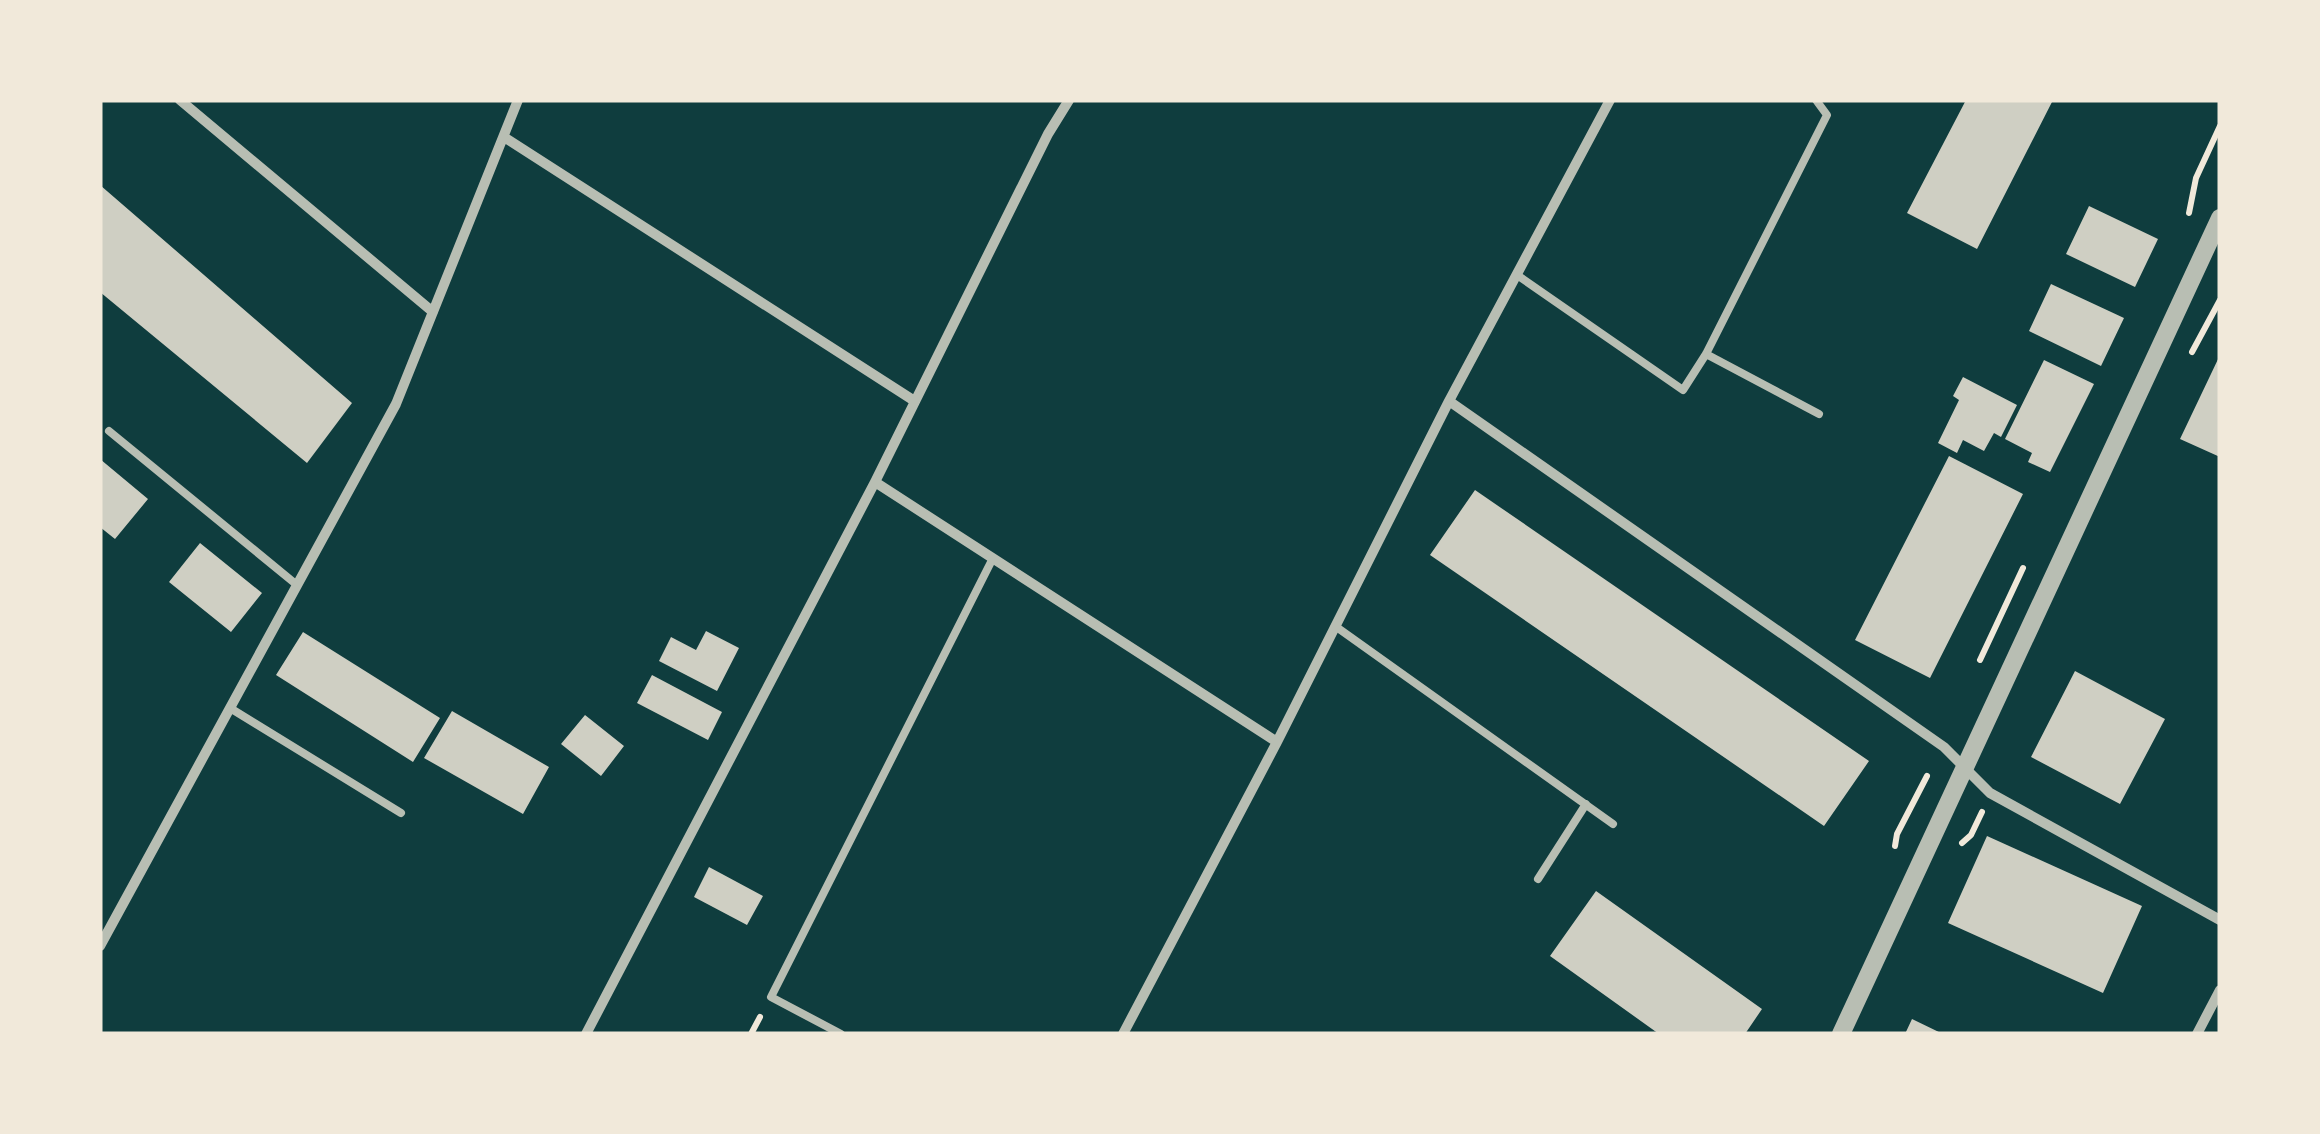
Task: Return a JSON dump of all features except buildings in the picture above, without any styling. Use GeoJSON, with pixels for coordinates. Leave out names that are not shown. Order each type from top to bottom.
{"type":"FeatureCollection","features":[{"type":"Feature","properties":{"kind":"street"},"geometry":{"type":"LineString","coordinates":[[180,100],[433,312]]}},
{"type":"Feature","properties":{"kind":"street"},"geometry":{"type":"LineString","coordinates":[[100,946],[396,404],[518,100]]}},
{"type":"Feature","properties":{"kind":"street"},"geometry":{"type":"LineString","coordinates":[[586,1034],[874,482],[1048,134],[1069,100]]}},
{"type":"Feature","properties":{"kind":"street"},"geometry":{"type":"LineString","coordinates":[[1123,1034],[1277,742],[1449,401],[1610,100]]}},
{"type":"Feature","properties":{"kind":"street"},"geometry":{"type":"LineString","coordinates":[[504,137],[913,400]]}},
{"type":"Feature","properties":{"kind":"street"},"geometry":{"type":"LineString","coordinates":[[1841,1034],[2220,218]]}},
{"type":"Feature","properties":{"kind":"street"},"geometry":{"type":"LineString","coordinates":[[1449,401],[1944,747],[1990,794],[2220,920]]}},
{"type":"Feature","properties":{"kind":"street"},"geometry":{"type":"LineString","coordinates":[[874,482],[1277,742]]}},
{"type":"Feature","properties":{"kind":"street"},"geometry":{"type":"LineString","coordinates":[[2198,1034],[2220,990]]}},
{"type":"Feature","properties":{"kind":"lane"},"geometry":{"type":"LineString","coordinates":[[1517,274],[1683,390],[1706,354],[1827,115],[1816,100]]}},
{"type":"Feature","properties":{"kind":"lane"},"geometry":{"type":"LineString","coordinates":[[1706,354],[1818,414]]}},
{"type":"Feature","properties":{"kind":"lane"},"geometry":{"type":"LineString","coordinates":[[109,431],[297,585]]}},
{"type":"Feature","properties":{"kind":"lane"},"geometry":{"type":"LineString","coordinates":[[841,1034],[771,997],[993,558]]}},
{"type":"Feature","properties":{"kind":"lane"},"geometry":{"type":"LineString","coordinates":[[1335,626],[1614,824]]}},
{"type":"Feature","properties":{"kind":"lane"},"geometry":{"type":"LineString","coordinates":[[230,708],[401,813]]}},
{"type":"Feature","properties":{"kind":"lane"},"geometry":{"type":"LineString","coordinates":[[1538,879],[1586,804]]}},
{"type":"Feature","properties":{"kind":"path"},"geometry":{"type":"LineString","coordinates":[[2196,178],[2220,126]]}},
{"type":"Feature","properties":{"kind":"path"},"geometry":{"type":"LineString","coordinates":[[1897,834],[1918,788]]}}]}
